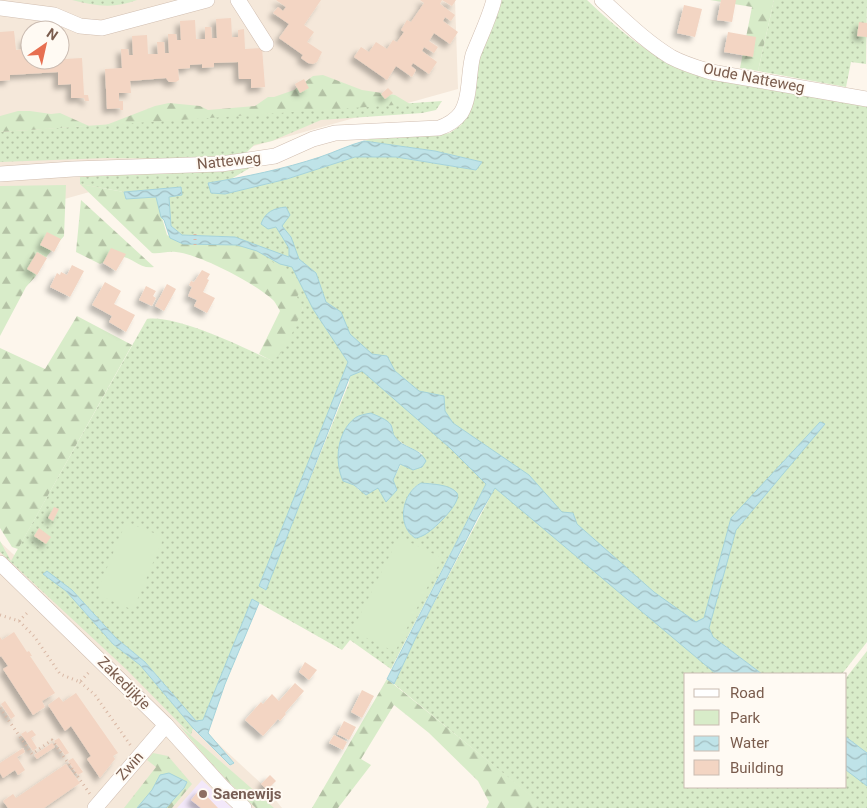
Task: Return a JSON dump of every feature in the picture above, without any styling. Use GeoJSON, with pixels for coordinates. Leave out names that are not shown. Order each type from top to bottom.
{"type":"FeatureCollection","features":[{"type":"Feature","properties":{"kind":"street"},"geometry":{"type":"LineString","coordinates":[[0,8],[54,15],[80,26],[102,28],[207,0]]}},
{"type":"Feature","properties":{"kind":"street"},"geometry":{"type":"LineString","coordinates":[[238,0],[266,44]]}},
{"type":"Feature","properties":{"kind":"street","name":"Natteweg"},"geometry":{"type":"LineString","coordinates":[[0,174],[73,169],[230,163],[275,156],[313,139],[335,133],[438,128],[452,122],[462,111],[473,56],[494,0]]}},
{"type":"Feature","properties":{"kind":"street","name":"Oude Natteweg"},"geometry":{"type":"LineString","coordinates":[[602,0],[648,40],[671,57],[690,66],[711,72],[867,99]]}},
{"type":"Feature","properties":{"kind":"street","name":"Zakedijkje"},"geometry":{"type":"LineString","coordinates":[[0,563],[166,725],[223,788],[244,808]]}},
{"type":"Feature","properties":{"kind":"street","name":"Zwin"},"geometry":{"type":"LineString","coordinates":[[96,807],[166,725]]}},
{"type":"Feature","properties":{"kind":"path"},"geometry":{"type":"LineString","coordinates":[[196,234],[196,249]]}},
{"type":"Feature","properties":{"kind":"path"},"geometry":{"type":"LineString","coordinates":[[0,615],[19,621],[34,636],[60,674],[80,682],[95,695],[138,757]]}},
{"type":"Feature","properties":{"kind":"path"},"geometry":{"type":"LineString","coordinates":[[80,682],[101,660]]}},
{"type":"Feature","properties":{"kind":"path"},"geometry":{"type":"LineString","coordinates":[[0,708],[32,754],[52,740],[96,807]]}},
{"type":"Feature","properties":{"kind":"shaded area"},"geometry":{"type":"Polygon","coordinates":[[[0,0],[455,0],[458,89],[0,217],[0,0]]]}},
{"type":"Feature","properties":{"kind":"shaded area"},"geometry":{"type":"Polygon","coordinates":[[[0,542],[265,787],[282,808],[0,808],[0,542]]]}},
{"type":"Feature","properties":{"kind":"shaded area","name":"Saenewijs"},"geometry":{"type":"Polygon","coordinates":[[[202,780],[232,808],[177,808],[202,780]]]}},
{"type":"Feature","properties":{"kind":"green space"},"geometry":{"type":"Polygon","coordinates":[[[72,0],[137,0],[120,5],[105,6],[72,0]]]}},
{"type":"Feature","properties":{"kind":"green space"},"geometry":{"type":"Polygon","coordinates":[[[501,0],[587,0],[644,48],[660,58],[693,73],[711,79],[867,106],[867,642],[843,673],[761,673],[713,637],[736,673],[684,673],[684,788],[847,788],[847,756],[867,774],[867,808],[534,808],[538,802],[394,684],[416,637],[495,488],[486,484],[391,669],[350,640],[342,650],[252,599],[203,721],[196,721],[145,662],[116,638],[72,590],[48,577],[66,591],[113,644],[140,665],[193,728],[191,735],[127,670],[0,552],[0,541],[11,561],[147,319],[175,322],[210,333],[272,361],[303,308],[235,237],[182,235],[171,226],[169,197],[181,187],[124,192],[80,184],[80,177],[186,172],[255,165],[231,179],[208,183],[225,194],[287,179],[355,157],[396,157],[476,170],[482,162],[435,151],[364,141],[377,137],[426,136],[450,133],[461,125],[468,113],[476,64],[501,0]],[[348,364],[259,586],[265,590],[349,383],[348,364]],[[391,425],[354,485],[359,490],[378,488],[386,501],[401,464],[423,454],[394,437],[391,425]],[[421,483],[409,495],[403,511],[436,484],[421,483]]]}},
{"type":"Feature","properties":{"kind":"green space"},"geometry":{"type":"Polygon","coordinates":[[[710,0],[774,0],[758,71],[740,68],[752,7],[710,0]]]}},
{"type":"Feature","properties":{"kind":"green space"},"geometry":{"type":"Polygon","coordinates":[[[774,0],[867,0],[866,64],[851,62],[846,87],[758,71],[774,0]]]}},
{"type":"Feature","properties":{"kind":"green space"},"geometry":{"type":"Polygon","coordinates":[[[323,75],[362,90],[395,95],[410,104],[106,125],[155,106],[169,103],[200,106],[208,110],[255,106],[268,97],[274,97],[294,90],[313,76],[323,75]]]}},
{"type":"Feature","properties":{"kind":"green space"},"geometry":{"type":"Polygon","coordinates":[[[442,101],[436,110],[422,113],[321,120],[272,141],[254,145],[243,156],[192,159],[107,158],[0,162],[0,132],[442,101]]]}},
{"type":"Feature","properties":{"kind":"green space"},"geometry":{"type":"Polygon","coordinates":[[[18,111],[60,113],[89,126],[0,132],[0,116],[18,111]]]}},
{"type":"Feature","properties":{"kind":"green space"},"geometry":{"type":"Polygon","coordinates":[[[80,184],[124,192],[126,199],[156,197],[167,235],[183,244],[237,245],[257,251],[304,284],[297,297],[303,308],[290,337],[277,357],[272,361],[259,354],[280,311],[274,301],[255,286],[199,258],[176,252],[152,253],[80,184]]]}},
{"type":"Feature","properties":{"kind":"green space"},"geometry":{"type":"Polygon","coordinates":[[[66,185],[64,236],[47,256],[35,277],[26,287],[0,336],[0,186],[66,185]]]}},
{"type":"Feature","properties":{"kind":"green space"},"geometry":{"type":"Polygon","coordinates":[[[81,200],[154,267],[143,266],[121,256],[100,264],[76,252],[81,200]]]}},
{"type":"Feature","properties":{"kind":"green space"},"geometry":{"type":"Polygon","coordinates":[[[77,316],[132,345],[18,549],[12,547],[0,528],[0,348],[45,369],[77,316]]]}},
{"type":"Feature","properties":{"kind":"green space"},"geometry":{"type":"Polygon","coordinates":[[[126,522],[164,537],[133,610],[96,594],[126,522]]]}},
{"type":"Feature","properties":{"kind":"green space"},"geometry":{"type":"Polygon","coordinates":[[[399,537],[442,558],[395,652],[352,631],[399,537]]]}},
{"type":"Feature","properties":{"kind":"green space"},"geometry":{"type":"Polygon","coordinates":[[[867,651],[867,753],[847,738],[847,677],[867,651]]]}},
{"type":"Feature","properties":{"kind":"green space"},"geometry":{"type":"Polygon","coordinates":[[[387,679],[539,802],[534,808],[486,808],[489,802],[478,781],[429,733],[394,705],[361,759],[371,765],[338,808],[312,808],[387,679]]]}},
{"type":"Feature","properties":{"kind":"green space"},"geometry":{"type":"Polygon","coordinates":[[[179,725],[274,808],[256,808],[216,768],[179,725]]]}},
{"type":"Feature","properties":{"kind":"green space"},"geometry":{"type":"Polygon","coordinates":[[[153,753],[168,756],[192,784],[172,808],[166,808],[184,788],[163,774],[137,808],[124,808],[156,767],[147,760],[153,753]]]}},
{"type":"Feature","properties":{"kind":"water"},"geometry":{"type":"Polygon","coordinates":[[[364,141],[435,151],[482,162],[476,170],[396,157],[355,157],[287,179],[225,194],[211,193],[208,183],[293,165],[364,141]]]}},
{"type":"Feature","properties":{"kind":"water"},"geometry":{"type":"Polygon","coordinates":[[[181,187],[182,195],[169,197],[171,226],[182,235],[235,237],[289,257],[289,248],[276,227],[268,229],[261,224],[270,211],[286,207],[290,215],[282,226],[291,237],[299,259],[316,273],[326,302],[341,312],[350,334],[372,354],[387,356],[395,371],[419,391],[444,396],[445,411],[453,423],[529,475],[562,512],[573,513],[577,524],[654,592],[696,622],[704,618],[731,518],[820,422],[825,424],[736,530],[709,628],[713,637],[761,673],[715,673],[495,488],[416,637],[394,684],[387,679],[486,484],[450,448],[362,371],[350,376],[266,590],[259,586],[348,362],[313,309],[292,267],[280,264],[257,251],[237,245],[183,244],[170,238],[164,220],[161,217],[156,197],[126,199],[124,192],[181,187]]]}},
{"type":"Feature","properties":{"kind":"water"},"geometry":{"type":"Polygon","coordinates":[[[371,413],[389,423],[398,441],[419,453],[426,461],[422,467],[413,470],[400,464],[393,480],[397,490],[386,502],[378,488],[366,495],[354,485],[343,481],[340,473],[338,456],[344,431],[355,418],[371,413]]]}},
{"type":"Feature","properties":{"kind":"water"},"geometry":{"type":"Polygon","coordinates":[[[421,483],[450,488],[457,493],[458,497],[451,510],[439,523],[426,534],[415,538],[405,525],[404,509],[409,494],[421,483]]]}},
{"type":"Feature","properties":{"kind":"water"},"geometry":{"type":"Polygon","coordinates":[[[47,571],[72,590],[116,638],[145,662],[196,721],[203,720],[252,599],[259,603],[225,684],[208,733],[234,763],[230,765],[193,728],[140,665],[113,644],[66,591],[43,574],[47,571]]]}},
{"type":"Feature","properties":{"kind":"water"},"geometry":{"type":"Polygon","coordinates":[[[847,738],[867,753],[867,786],[847,771],[847,738]]]}},
{"type":"Feature","properties":{"kind":"water"},"geometry":{"type":"Polygon","coordinates":[[[169,773],[187,782],[166,808],[137,808],[152,790],[160,775],[169,773]]]}},
{"type":"Feature","properties":{"kind":"building"},"geometry":{"type":"Polygon","coordinates":[[[276,0],[321,0],[304,25],[314,32],[307,42],[322,52],[317,62],[313,64],[308,63],[301,58],[303,55],[279,38],[289,24],[273,13],[278,7],[283,11],[286,7],[276,0]]]}},
{"type":"Feature","properties":{"kind":"building"},"geometry":{"type":"Polygon","coordinates":[[[420,0],[442,0],[440,4],[455,15],[451,21],[445,17],[443,21],[458,32],[450,44],[434,33],[429,41],[438,47],[434,53],[424,47],[422,51],[437,62],[429,74],[413,63],[411,66],[416,70],[412,77],[396,66],[387,80],[354,57],[361,47],[369,52],[376,42],[387,49],[393,40],[397,42],[404,32],[401,30],[407,20],[411,22],[424,3],[420,0]]]}},
{"type":"Feature","properties":{"kind":"building"},"geometry":{"type":"Polygon","coordinates":[[[442,0],[456,0],[452,6],[442,0]]]}},
{"type":"Feature","properties":{"kind":"building"},"geometry":{"type":"Polygon","coordinates":[[[721,0],[736,0],[732,22],[717,20],[721,0]]]}},
{"type":"Feature","properties":{"kind":"building"},"geometry":{"type":"Polygon","coordinates":[[[684,5],[702,9],[695,37],[677,33],[684,5]]]}},
{"type":"Feature","properties":{"kind":"building"},"geometry":{"type":"Polygon","coordinates":[[[231,18],[232,37],[238,37],[238,30],[244,29],[245,49],[262,48],[265,87],[251,88],[251,79],[239,79],[238,62],[214,63],[214,67],[202,68],[202,64],[190,65],[190,68],[178,69],[179,80],[176,82],[169,82],[166,78],[130,81],[131,93],[119,93],[119,101],[123,101],[123,110],[120,110],[120,108],[107,109],[105,69],[122,68],[121,49],[128,49],[129,55],[133,55],[132,36],[147,35],[148,54],[158,54],[157,42],[164,42],[165,53],[169,53],[168,34],[176,34],[177,40],[181,40],[180,21],[195,20],[196,39],[205,39],[205,27],[211,27],[212,38],[217,38],[216,19],[231,18]]]}},
{"type":"Feature","properties":{"kind":"building"},"geometry":{"type":"Polygon","coordinates":[[[859,22],[867,23],[867,37],[857,36],[859,22]]]}},
{"type":"Feature","properties":{"kind":"building"},"geometry":{"type":"Polygon","coordinates":[[[14,31],[16,50],[20,50],[20,70],[70,70],[70,59],[82,58],[84,95],[88,95],[89,101],[85,101],[84,98],[71,98],[71,84],[58,85],[58,72],[10,75],[10,80],[0,81],[0,32],[14,31]]]}},
{"type":"Feature","properties":{"kind":"building"},"geometry":{"type":"Polygon","coordinates":[[[728,32],[756,37],[753,57],[724,52],[728,32]]]}},
{"type":"Feature","properties":{"kind":"building"},"geometry":{"type":"Polygon","coordinates":[[[304,79],[309,88],[300,93],[295,84],[304,79]]]}},
{"type":"Feature","properties":{"kind":"building"},"geometry":{"type":"Polygon","coordinates":[[[388,88],[393,93],[385,99],[381,94],[388,88]]]}},
{"type":"Feature","properties":{"kind":"building"},"geometry":{"type":"Polygon","coordinates":[[[47,232],[61,239],[54,252],[40,245],[47,232]]]}},
{"type":"Feature","properties":{"kind":"building"},"geometry":{"type":"Polygon","coordinates":[[[111,248],[126,254],[116,271],[103,263],[111,248]]]}},
{"type":"Feature","properties":{"kind":"building"},"geometry":{"type":"Polygon","coordinates":[[[37,252],[47,258],[37,275],[27,269],[37,252]]]}},
{"type":"Feature","properties":{"kind":"building"},"geometry":{"type":"Polygon","coordinates":[[[72,265],[84,271],[70,297],[50,287],[57,273],[60,275],[61,272],[67,275],[72,265]]]}},
{"type":"Feature","properties":{"kind":"building"},"geometry":{"type":"Polygon","coordinates":[[[202,270],[210,274],[203,292],[215,298],[207,313],[194,306],[197,300],[188,296],[192,287],[189,285],[191,281],[194,282],[202,270]]]}},
{"type":"Feature","properties":{"kind":"building"},"geometry":{"type":"Polygon","coordinates":[[[105,282],[121,291],[114,304],[135,315],[126,332],[109,322],[112,316],[92,305],[105,282]]]}},
{"type":"Feature","properties":{"kind":"building"},"geometry":{"type":"Polygon","coordinates":[[[167,284],[176,289],[164,311],[155,306],[167,284]]]}},
{"type":"Feature","properties":{"kind":"building"},"geometry":{"type":"Polygon","coordinates":[[[146,286],[156,291],[153,296],[156,298],[152,306],[139,300],[146,286]]]}},
{"type":"Feature","properties":{"kind":"building"},"geometry":{"type":"Polygon","coordinates":[[[54,507],[59,509],[53,521],[48,518],[54,507]]]}},
{"type":"Feature","properties":{"kind":"building"},"geometry":{"type":"Polygon","coordinates":[[[39,528],[51,537],[46,544],[34,536],[39,528]]]}},
{"type":"Feature","properties":{"kind":"building"},"geometry":{"type":"Polygon","coordinates":[[[14,632],[27,652],[29,651],[32,656],[30,656],[55,693],[42,701],[45,707],[33,715],[3,669],[8,666],[0,657],[0,637],[2,640],[14,632]]]}},
{"type":"Feature","properties":{"kind":"building"},"geometry":{"type":"Polygon","coordinates":[[[305,662],[317,670],[309,680],[299,672],[305,662]]]}},
{"type":"Feature","properties":{"kind":"building"},"geometry":{"type":"Polygon","coordinates":[[[295,683],[304,691],[280,721],[278,719],[263,736],[245,720],[261,702],[263,704],[272,694],[279,701],[295,683]]]}},
{"type":"Feature","properties":{"kind":"building"},"geometry":{"type":"Polygon","coordinates":[[[362,690],[374,696],[362,718],[351,712],[362,690]]]}},
{"type":"Feature","properties":{"kind":"building"},"geometry":{"type":"Polygon","coordinates":[[[76,693],[118,753],[113,756],[115,759],[100,778],[87,759],[91,756],[71,726],[65,731],[48,705],[59,697],[63,702],[76,693]]]}},
{"type":"Feature","properties":{"kind":"building"},"geometry":{"type":"Polygon","coordinates":[[[5,701],[15,716],[11,719],[1,704],[5,701]]]}},
{"type":"Feature","properties":{"kind":"building"},"geometry":{"type":"Polygon","coordinates":[[[344,721],[356,727],[349,740],[337,734],[344,721]]]}},
{"type":"Feature","properties":{"kind":"building"},"geometry":{"type":"Polygon","coordinates":[[[32,730],[36,735],[31,738],[37,748],[33,751],[21,734],[32,730]]]}},
{"type":"Feature","properties":{"kind":"building"},"geometry":{"type":"Polygon","coordinates":[[[334,735],[347,742],[343,750],[329,743],[334,735]]]}},
{"type":"Feature","properties":{"kind":"building"},"geometry":{"type":"Polygon","coordinates":[[[59,738],[69,753],[65,755],[54,741],[59,738]]]}},
{"type":"Feature","properties":{"kind":"building"},"geometry":{"type":"Polygon","coordinates":[[[52,743],[55,747],[37,759],[34,755],[52,743]]]}},
{"type":"Feature","properties":{"kind":"building"},"geometry":{"type":"Polygon","coordinates":[[[23,748],[25,752],[17,757],[25,770],[18,775],[15,770],[3,778],[0,773],[0,763],[23,748]]]}},
{"type":"Feature","properties":{"kind":"building"},"geometry":{"type":"Polygon","coordinates":[[[73,758],[83,772],[78,775],[68,761],[73,758]]]}},
{"type":"Feature","properties":{"kind":"building"},"geometry":{"type":"Polygon","coordinates":[[[66,764],[80,783],[44,808],[8,808],[3,801],[13,794],[16,798],[66,764]]]}},
{"type":"Feature","properties":{"kind":"building"},"geometry":{"type":"Polygon","coordinates":[[[270,775],[276,781],[267,790],[261,784],[270,775]]]}},
{"type":"Feature","properties":{"kind":"building"},"geometry":{"type":"Polygon","coordinates":[[[200,789],[218,808],[201,808],[191,800],[200,789]]]}},
{"type":"Feature","properties":{"kind":"place","name":"Saenewijs"},"geometry":{"type":"Point","coordinates":[203,794]}}]}
